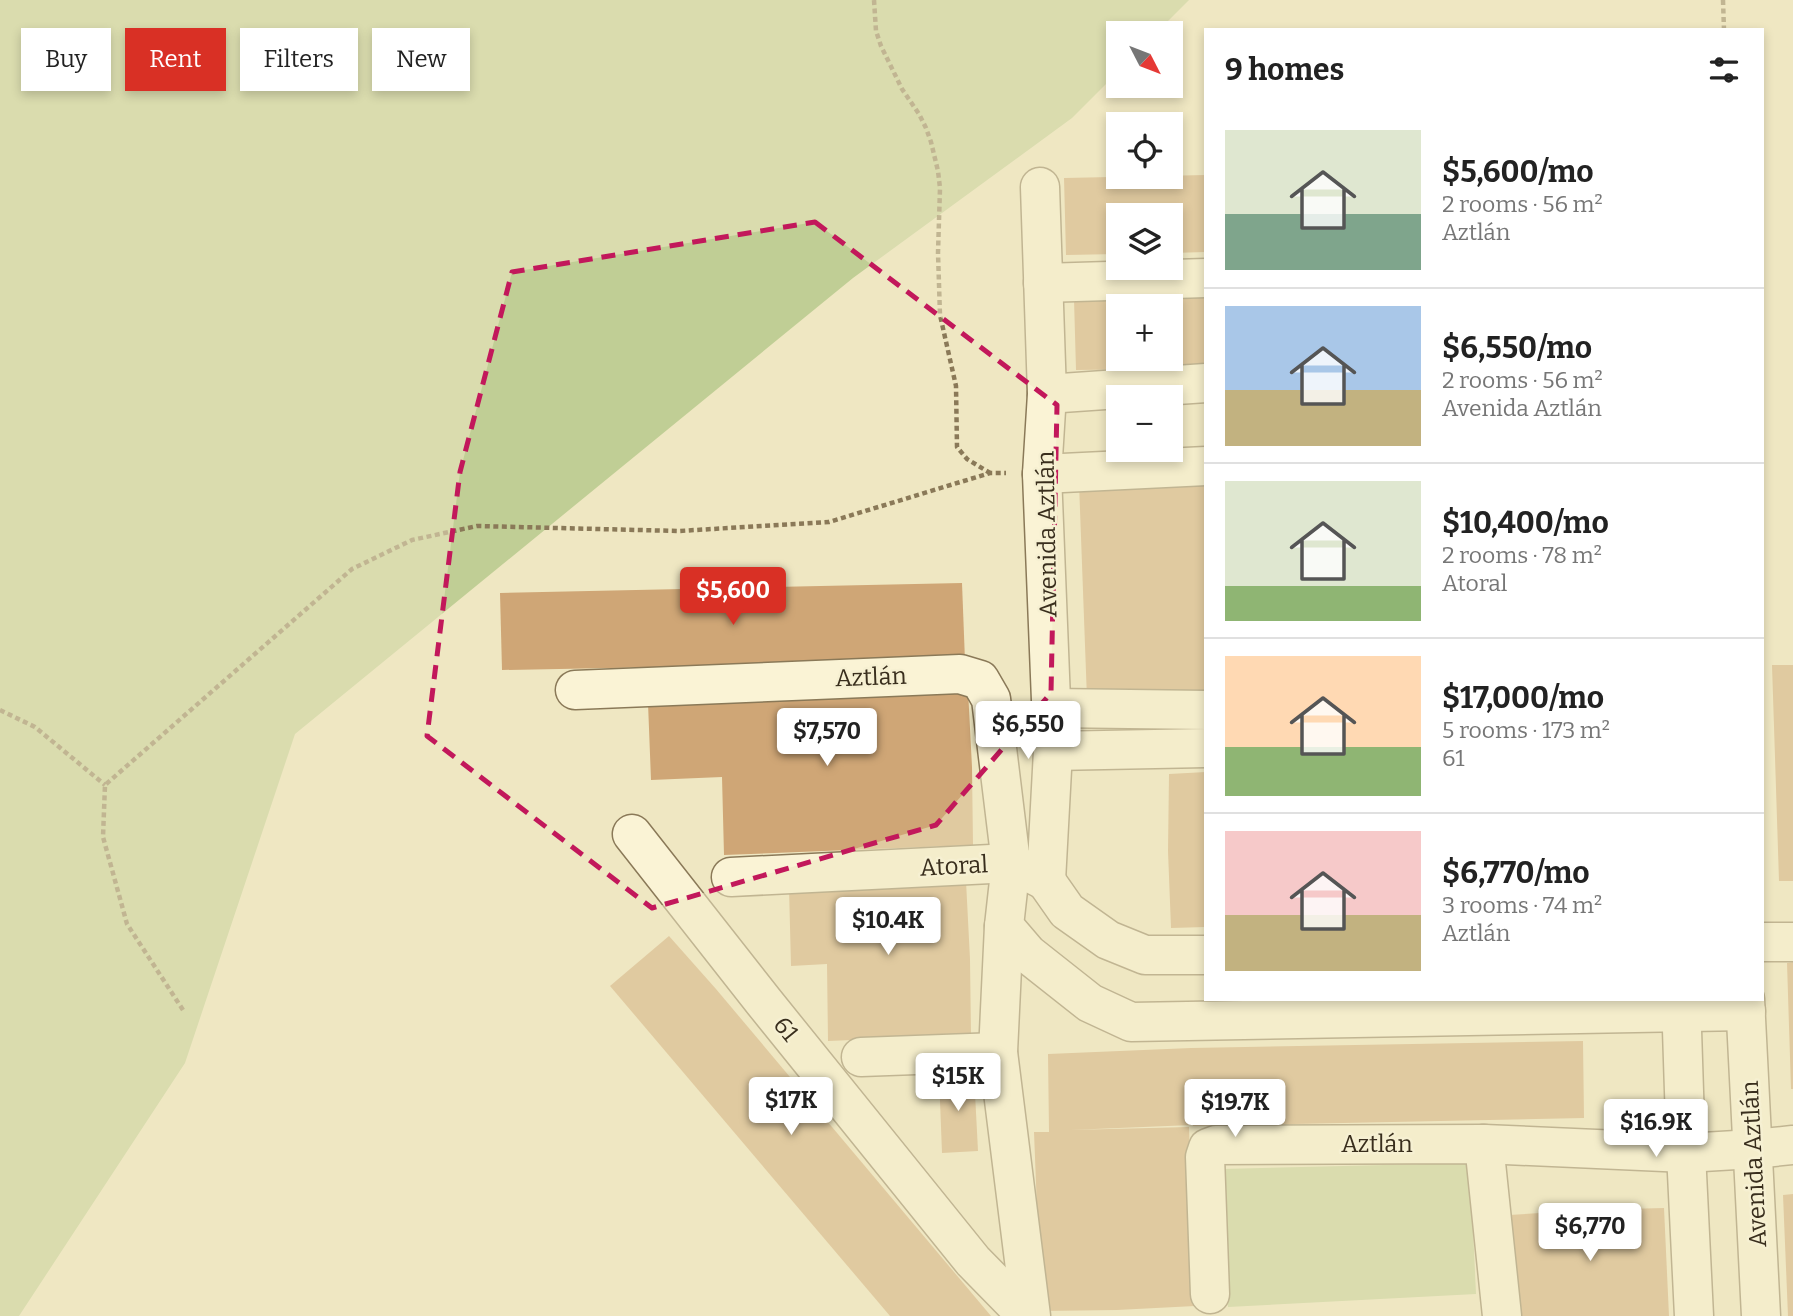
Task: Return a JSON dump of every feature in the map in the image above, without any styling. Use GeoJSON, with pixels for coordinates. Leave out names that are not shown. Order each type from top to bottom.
{"type":"FeatureCollection","features":[{"type":"Feature","properties":{"kind":"street","name":"Avenida Aztlán"},"geometry":{"type":"LineString","coordinates":[[1040,187],[1047,394],[1042,474],[1053,708],[1045,881]]}},
{"type":"Feature","properties":{"kind":"street"},"geometry":{"type":"LineString","coordinates":[[1043,283],[1204,278]]}},
{"type":"Feature","properties":{"kind":"street"},"geometry":{"type":"LineString","coordinates":[[1047,394],[1204,383]]}},
{"type":"Feature","properties":{"kind":"street"},"geometry":{"type":"LineString","coordinates":[[1042,474],[1204,466]]}},
{"type":"Feature","properties":{"kind":"street","name":"Aztlán"},"geometry":{"type":"LineString","coordinates":[[575,690],[960,674],[980,680],[991,699],[1011,863]]}},
{"type":"Feature","properties":{"kind":"street"},"geometry":{"type":"LineString","coordinates":[[1053,708],[1204,710]]}},
{"type":"Feature","properties":{"kind":"street"},"geometry":{"type":"LineString","coordinates":[[1053,751],[1204,748]]}},
{"type":"Feature","properties":{"kind":"street","name":"61"},"geometry":{"type":"LineString","coordinates":[[632,834],[973,1261],[1029,1316]]}},
{"type":"Feature","properties":{"kind":"street"},"geometry":{"type":"LineString","coordinates":[[1029,1316],[998,1052],[1004,926],[1011,863],[1045,881],[1067,911],[1108,940],[1145,955],[1204,955]]}},
{"type":"Feature","properties":{"kind":"street","name":"Atoral"},"geometry":{"type":"LineString","coordinates":[[731,877],[1011,863]]}},
{"type":"Feature","properties":{"kind":"street","name":"Avenida Aztlán"},"geometry":{"type":"LineString","coordinates":[[1004,926],[1028,954],[1090,1003],[1131,1022],[1746,1005],[1761,1316]]}},
{"type":"Feature","properties":{"kind":"street"},"geometry":{"type":"LineString","coordinates":[[1764,942],[1793,942]]}},
{"type":"Feature","properties":{"kind":"street"},"geometry":{"type":"LineString","coordinates":[[1681,1006],[1685,1153],[1695,1316]]}},
{"type":"Feature","properties":{"kind":"street"},"geometry":{"type":"LineString","coordinates":[[861,1058],[998,1052]]}},
{"type":"Feature","properties":{"kind":"street"},"geometry":{"type":"LineString","coordinates":[[1480,1316],[1502,1316],[1484,1144]]}},
{"type":"Feature","properties":{"kind":"street","name":"Aztlán"},"geometry":{"type":"LineString","coordinates":[[1210,1294],[1205,1157],[1208,1148],[1216,1145],[1484,1144],[1685,1153],[1793,1145]]}},
{"type":"Feature","properties":{"kind":"path"},"geometry":{"type":"LineString","coordinates":[[874,0],[876,31],[887,61],[919,114],[935,157],[940,188],[937,253],[940,315],[956,386],[957,447],[967,459],[990,473]]}},
{"type":"Feature","properties":{"kind":"path"},"geometry":{"type":"LineString","coordinates":[[1723,0],[1724,28]]}},
{"type":"Feature","properties":{"kind":"path"},"geometry":{"type":"LineString","coordinates":[[183,1010],[127,924],[103,837],[105,785],[352,569],[412,540],[477,526],[679,531],[829,522],[990,473],[1042,474]]}},
{"type":"Feature","properties":{"kind":"path"},"geometry":{"type":"LineString","coordinates":[[0,710],[34,727],[105,785]]}},
{"type":"Feature","properties":{"kind":"highlighted area"},"geometry":{"type":"Polygon","coordinates":[[[815,222],[1057,405],[1051,693],[936,825],[652,908],[427,736],[460,472],[512,272],[815,222]]]}},
{"type":"Feature","properties":{"kind":"green space"},"geometry":{"type":"Polygon","coordinates":[[[0,0],[1189,0],[1168,21],[1106,21],[1106,84],[1072,118],[853,278],[295,734],[185,1063],[19,1316],[0,1316],[0,0]]]}},
{"type":"Feature","properties":{"kind":"green space"},"geometry":{"type":"Polygon","coordinates":[[[1470,1163],[1476,1294],[1228,1307],[1222,1169],[1470,1163]]]}},
{"type":"Feature","properties":{"kind":"building"},"geometry":{"type":"Polygon","coordinates":[[[1183,175],[1204,175],[1204,252],[1183,253],[1183,203],[1106,203],[1106,254],[1066,255],[1064,178],[1106,177],[1106,189],[1183,189],[1183,175]]]}},
{"type":"Feature","properties":{"kind":"building"},"geometry":{"type":"Polygon","coordinates":[[[1204,295],[1204,367],[1183,368],[1183,296],[1204,295]]]}},
{"type":"Feature","properties":{"kind":"building"},"geometry":{"type":"Polygon","coordinates":[[[1106,298],[1106,370],[1076,370],[1074,299],[1106,298]]]}},
{"type":"Feature","properties":{"kind":"building"},"geometry":{"type":"Polygon","coordinates":[[[1204,480],[1204,696],[1087,699],[1079,483],[1204,480]]]}},
{"type":"Feature","properties":{"kind":"building"},"geometry":{"type":"Polygon","coordinates":[[[962,583],[965,661],[502,670],[500,593],[962,583]]]}},
{"type":"Feature","properties":{"kind":"building"},"geometry":{"type":"Polygon","coordinates":[[[1772,665],[1793,665],[1793,881],[1779,881],[1772,665]]]}},
{"type":"Feature","properties":{"kind":"building"},"geometry":{"type":"Polygon","coordinates":[[[968,690],[973,845],[724,855],[722,777],[651,780],[648,703],[968,690]]]}},
{"type":"Feature","properties":{"kind":"building"},"geometry":{"type":"Polygon","coordinates":[[[1204,772],[1204,927],[1171,928],[1169,774],[1204,772]]]}},
{"type":"Feature","properties":{"kind":"building"},"geometry":{"type":"Polygon","coordinates":[[[966,881],[971,1035],[828,1041],[827,964],[791,966],[789,888],[966,881]]]}},
{"type":"Feature","properties":{"kind":"building"},"geometry":{"type":"Polygon","coordinates":[[[669,936],[991,1316],[890,1316],[610,986],[669,936]]]}},
{"type":"Feature","properties":{"kind":"building"},"geometry":{"type":"Polygon","coordinates":[[[1793,962],[1793,1089],[1791,1089],[1787,963],[1793,962]]]}},
{"type":"Feature","properties":{"kind":"building"},"geometry":{"type":"Polygon","coordinates":[[[1583,1041],[1584,1118],[1193,1126],[1192,1111],[1192,1125],[1070,1130],[1189,1127],[1195,1306],[1041,1311],[1034,1132],[1049,1132],[1048,1054],[1191,1048],[1583,1041]]]}},
{"type":"Feature","properties":{"kind":"building"},"geometry":{"type":"Polygon","coordinates":[[[974,1074],[978,1151],[942,1153],[939,1075],[974,1074]]]}},
{"type":"Feature","properties":{"kind":"building"},"geometry":{"type":"Polygon","coordinates":[[[1793,1194],[1793,1316],[1788,1316],[1783,1195],[1793,1194]]]}},
{"type":"Feature","properties":{"kind":"building"},"geometry":{"type":"Polygon","coordinates":[[[1664,1208],[1669,1316],[1514,1316],[1509,1215],[1664,1208]]]}}]}
